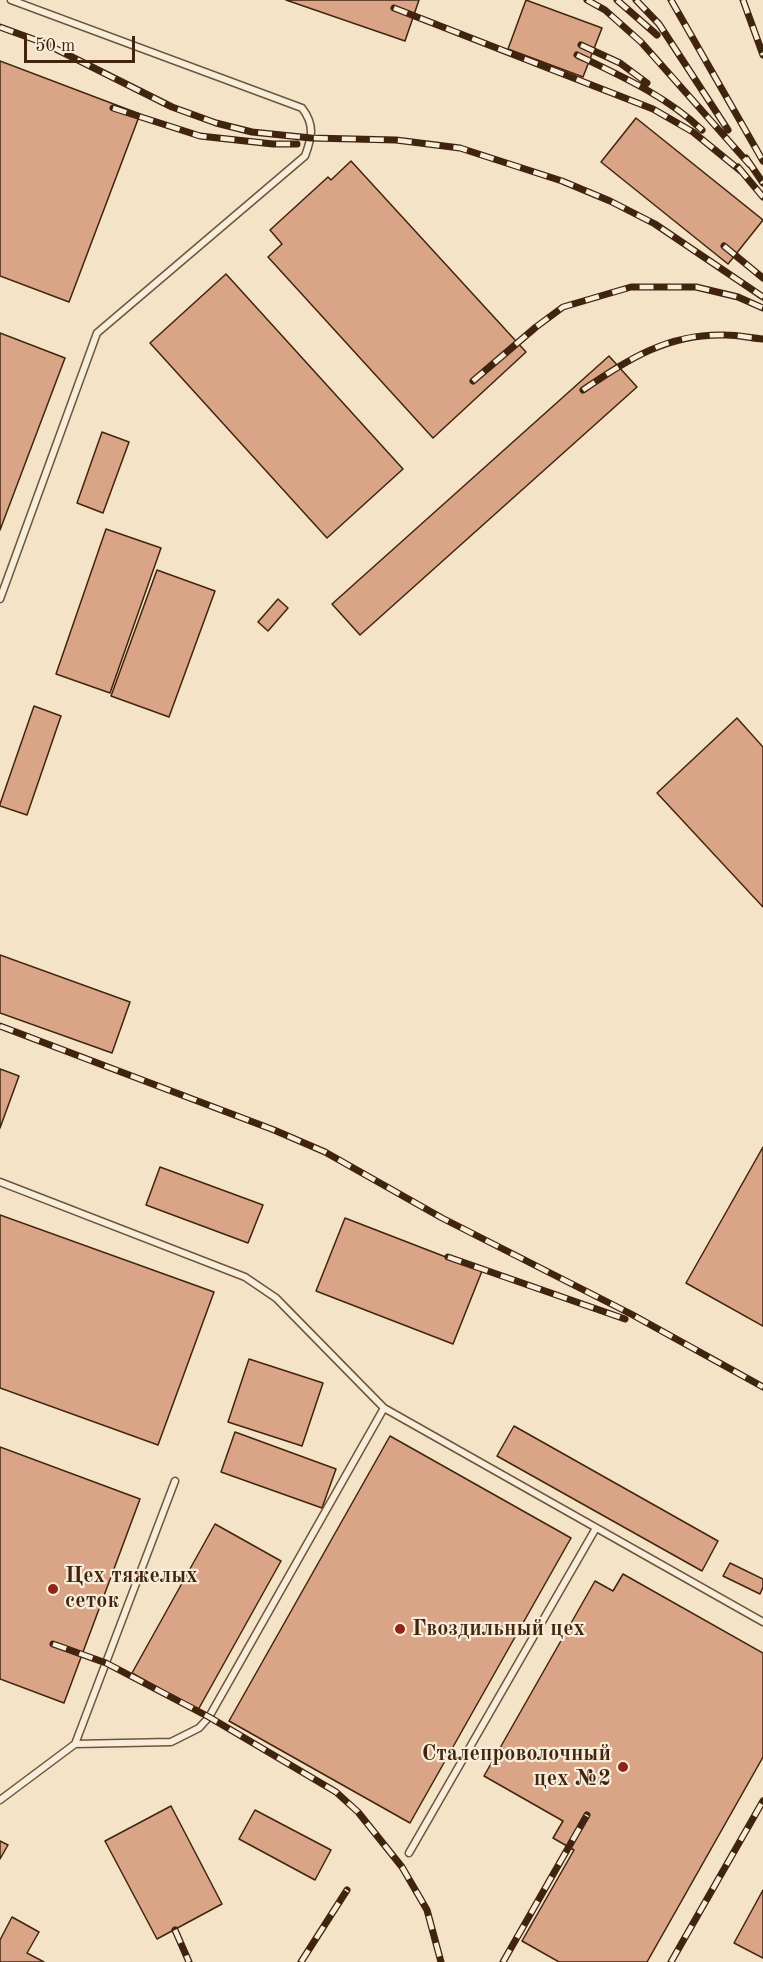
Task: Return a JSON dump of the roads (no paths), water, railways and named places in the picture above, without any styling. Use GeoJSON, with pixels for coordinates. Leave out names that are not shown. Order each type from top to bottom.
{"type":"FeatureCollection","features":[{"type":"Feature","properties":{"kind":"lane"},"geometry":{"type":"LineString","coordinates":[[0,599],[97,333],[305,156],[311,138],[310,119],[302,108],[11,0]]}},
{"type":"Feature","properties":{"kind":"lane"},"geometry":{"type":"LineString","coordinates":[[0,1182],[245,1277],[276,1298],[384,1408],[763,1622]]}},
{"type":"Feature","properties":{"kind":"lane"},"geometry":{"type":"LineString","coordinates":[[75,1744],[171,1742],[199,1728],[209,1717],[384,1408]]}},
{"type":"Feature","properties":{"kind":"lane"},"geometry":{"type":"LineString","coordinates":[[0,1800],[75,1744],[175,1481]]}},
{"type":"Feature","properties":{"kind":"lane"},"geometry":{"type":"LineString","coordinates":[[409,1852],[596,1528]]}},
{"type":"Feature","properties":{"kind":"railway"},"geometry":{"type":"LineString","coordinates":[[587,0],[605,10],[641,42],[750,165]]}},
{"type":"Feature","properties":{"kind":"railway"},"geometry":{"type":"LineString","coordinates":[[617,0],[657,35]]}},
{"type":"Feature","properties":{"kind":"railway"},"geometry":{"type":"LineString","coordinates":[[636,0],[659,24],[728,130]]}},
{"type":"Feature","properties":{"kind":"railway"},"geometry":{"type":"LineString","coordinates":[[671,0],[763,161]]}},
{"type":"Feature","properties":{"kind":"railway"},"geometry":{"type":"LineString","coordinates":[[743,0],[763,55]]}},
{"type":"Feature","properties":{"kind":"railway"},"geometry":{"type":"LineString","coordinates":[[394,8],[653,109],[693,132],[742,172]]}},
{"type":"Feature","properties":{"kind":"railway"},"geometry":{"type":"LineString","coordinates":[[0,27],[44,43],[172,107],[216,123],[252,132],[311,138],[396,140],[460,148],[562,181],[610,201],[655,224],[763,297]]}},
{"type":"Feature","properties":{"kind":"railway"},"geometry":{"type":"LineString","coordinates":[[581,45],[620,63],[647,83]]}},
{"type":"Feature","properties":{"kind":"railway"},"geometry":{"type":"LineString","coordinates":[[577,55],[658,97],[702,130]]}},
{"type":"Feature","properties":{"kind":"railway"},"geometry":{"type":"LineString","coordinates":[[113,108],[200,136],[273,144],[297,144]]}},
{"type":"Feature","properties":{"kind":"railway"},"geometry":{"type":"LineString","coordinates":[[746,158],[763,183]]}},
{"type":"Feature","properties":{"kind":"railway"},"geometry":{"type":"LineString","coordinates":[[738,167],[763,197]]}},
{"type":"Feature","properties":{"kind":"railway"},"geometry":{"type":"LineString","coordinates":[[724,246],[763,278]]}},
{"type":"Feature","properties":{"kind":"railway"},"geometry":{"type":"LineString","coordinates":[[473,381],[563,307],[631,287],[696,287],[738,297],[763,308]]}},
{"type":"Feature","properties":{"kind":"railway"},"geometry":{"type":"LineString","coordinates":[[583,390],[633,358],[667,343],[705,336],[731,335],[763,339]]}},
{"type":"Feature","properties":{"kind":"railway"},"geometry":{"type":"LineString","coordinates":[[0,1026],[274,1130],[325,1152],[442,1218],[631,1314],[763,1387]]}},
{"type":"Feature","properties":{"kind":"railway"},"geometry":{"type":"LineString","coordinates":[[448,1257],[625,1319]]}},
{"type":"Feature","properties":{"kind":"railway"},"geometry":{"type":"LineString","coordinates":[[53,1644],[106,1663],[209,1717],[336,1792],[358,1812],[402,1867],[427,1910],[441,1962]]}},
{"type":"Feature","properties":{"kind":"railway"},"geometry":{"type":"LineString","coordinates":[[671,1962],[763,1801]]}},
{"type":"Feature","properties":{"kind":"railway"},"geometry":{"type":"LineString","coordinates":[[503,1962],[587,1815]]}},
{"type":"Feature","properties":{"kind":"railway"},"geometry":{"type":"LineString","coordinates":[[301,1962],[347,1890]]}},
{"type":"Feature","properties":{"kind":"railway"},"geometry":{"type":"LineString","coordinates":[[175,1930],[189,1962]]}},
{"type":"Feature","properties":{"kind":"place","name":"Цех тяжелых сеток"},"geometry":{"type":"Point","coordinates":[53,1589]}},
{"type":"Feature","properties":{"kind":"place","name":"Гвоздильный цех"},"geometry":{"type":"Point","coordinates":[400,1629]}},
{"type":"Feature","properties":{"kind":"place","name":"Сталепроволочный цех №2"},"geometry":{"type":"Point","coordinates":[623,1767]}}]}
